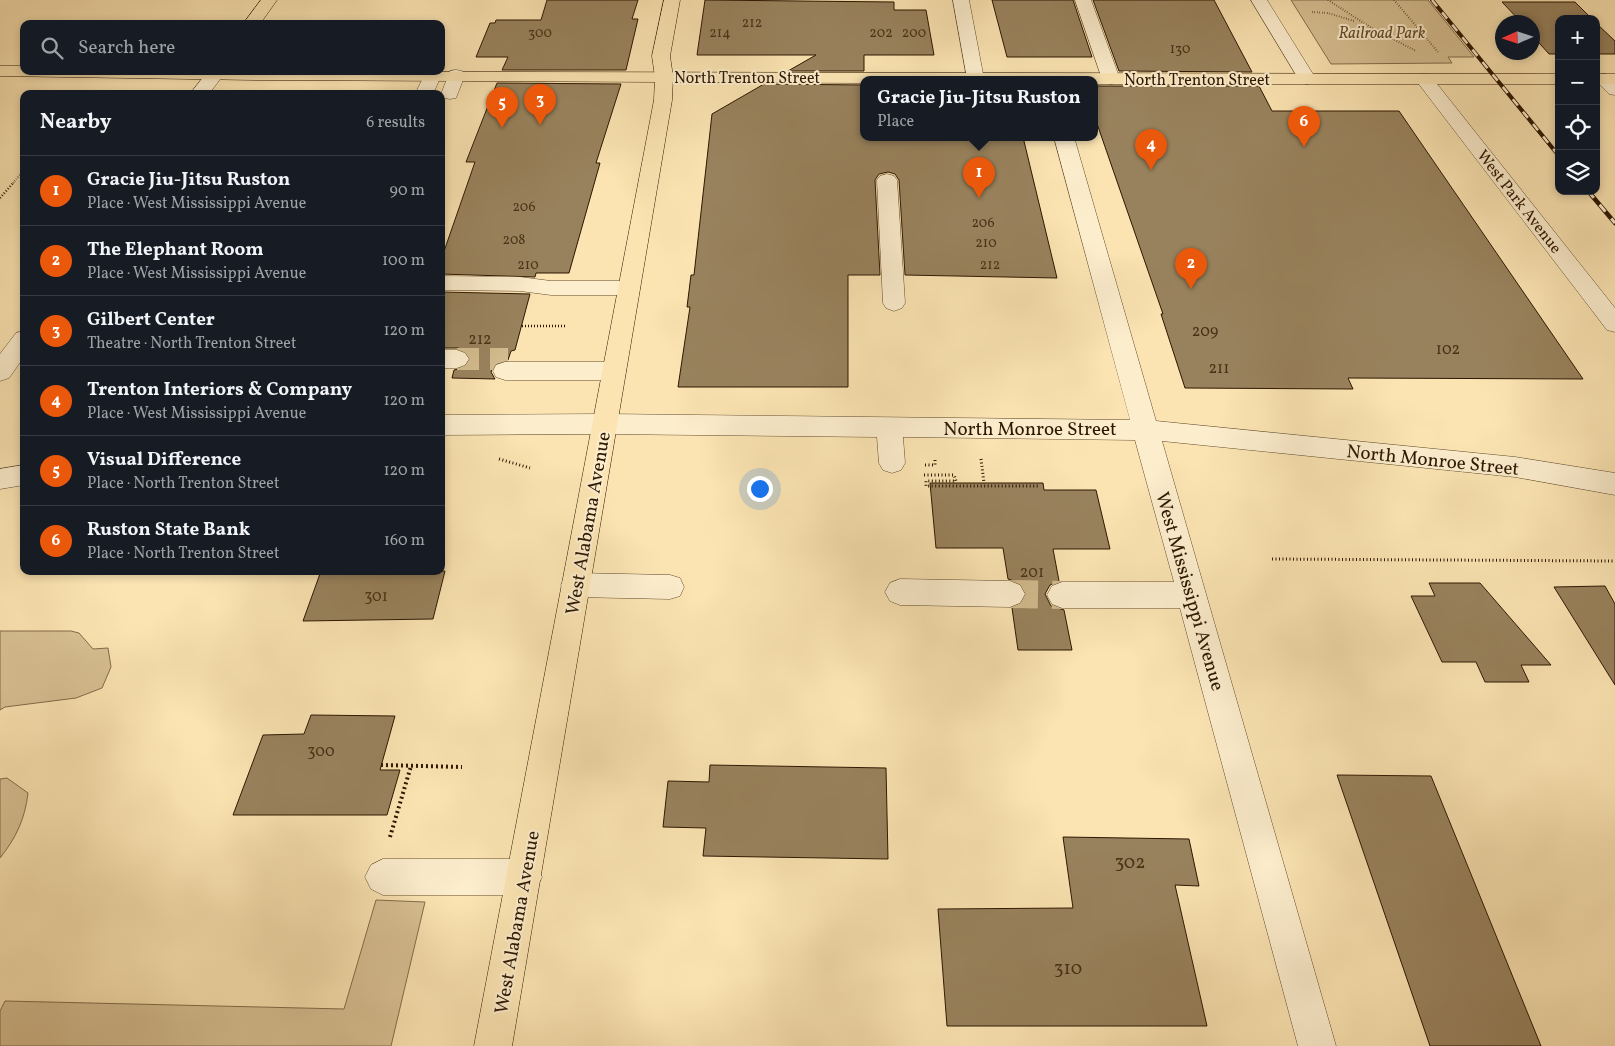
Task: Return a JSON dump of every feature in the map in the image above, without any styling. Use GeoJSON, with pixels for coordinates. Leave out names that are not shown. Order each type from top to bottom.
{"type":"FeatureCollection","features":[{"type":"Feature","properties":{"kind":"main road"},"geometry":{"type":"LineString","coordinates":[[255,20],[269,0]]}},
{"type":"Feature","properties":{"kind":"main road","name":"West Alabama Avenue"},"geometry":{"type":"LineString","coordinates":[[493,1046],[663,100],[664,77],[661,56],[672,0]]}},
{"type":"Feature","properties":{"kind":"main road","name":"North Trenton Street"},"geometry":{"type":"LineString","coordinates":[[0,71],[20,71]]}},
{"type":"Feature","properties":{"kind":"main road","name":"North Trenton Street"},"geometry":{"type":"LineString","coordinates":[[378,75],[860,78]]}},
{"type":"Feature","properties":{"kind":"main road","name":"North Trenton Street"},"geometry":{"type":"LineString","coordinates":[[1098,79],[1555,79]]}},
{"type":"Feature","properties":{"kind":"street"},"geometry":{"type":"LineString","coordinates":[[960,0],[976,76]]}},
{"type":"Feature","properties":{"kind":"street"},"geometry":{"type":"LineString","coordinates":[[1083,0],[1111,79]]}},
{"type":"Feature","properties":{"kind":"street"},"geometry":{"type":"LineString","coordinates":[[1259,0],[1307,78]]}},
{"type":"Feature","properties":{"kind":"street"},"geometry":{"type":"LineString","coordinates":[[202,90],[213,75]]}},
{"type":"Feature","properties":{"kind":"street"},"geometry":{"type":"LineString","coordinates":[[426,90],[432,76]]}},
{"type":"Feature","properties":{"kind":"street"},"geometry":{"type":"LineString","coordinates":[[450,94],[456,76]]}},
{"type":"Feature","properties":{"kind":"street","name":"West Park Avenue"},"geometry":{"type":"LineString","coordinates":[[1424,79],[1615,324]]}},
{"type":"Feature","properties":{"kind":"street","name":"West Mississippi Avenue"},"geometry":{"type":"LineString","coordinates":[[1065,141],[1317,1046]]}},
{"type":"Feature","properties":{"kind":"street"},"geometry":{"type":"LineString","coordinates":[[887,180],[894,303]]}},
{"type":"Feature","properties":{"kind":"street"},"geometry":{"type":"LineString","coordinates":[[445,284],[520,284],[551,288],[629,288]]}},
{"type":"Feature","properties":{"kind":"street"},"geometry":{"type":"LineString","coordinates":[[0,372],[20,344]]}},
{"type":"Feature","properties":{"kind":"street"},"geometry":{"type":"LineString","coordinates":[[506,365],[615,365]]}},
{"type":"Feature","properties":{"kind":"street","name":"North Monroe Street"},"geometry":{"type":"LineString","coordinates":[[445,424],[1146,430],[1506,466],[1615,484]]}},
{"type":"Feature","properties":{"kind":"street"},"geometry":{"type":"LineString","coordinates":[[889,428],[892,463]]}},
{"type":"Feature","properties":{"kind":"street"},"geometry":{"type":"LineString","coordinates":[[0,479],[20,476]]}},
{"type":"Feature","properties":{"kind":"street"},"geometry":{"type":"LineString","coordinates":[[575,585],[670,587]]}},
{"type":"Feature","properties":{"kind":"street"},"geometry":{"type":"LineString","coordinates":[[900,592],[1010,594]]}},
{"type":"Feature","properties":{"kind":"street"},"geometry":{"type":"LineString","coordinates":[[1062,595],[1192,595]]}},
{"type":"Feature","properties":{"kind":"street"},"geometry":{"type":"LineString","coordinates":[[385,861],[524,877]]}},
{"type":"Feature","properties":{"kind":"path"},"geometry":{"type":"LineString","coordinates":[[1328,0],[1360,22],[1416,51]]}},
{"type":"Feature","properties":{"kind":"path"},"geometry":{"type":"LineString","coordinates":[[1394,0],[1443,58]]}},
{"type":"Feature","properties":{"kind":"path"},"geometry":{"type":"LineString","coordinates":[[1312,12],[1328,13],[1360,22]]}},
{"type":"Feature","properties":{"kind":"path"},"geometry":{"type":"LineString","coordinates":[[0,198],[20,175]]}},
{"type":"Feature","properties":{"kind":"path"},"geometry":{"type":"LineString","coordinates":[[522,326],[568,326]]}},
{"type":"Feature","properties":{"kind":"path"},"geometry":{"type":"LineString","coordinates":[[981,462],[984,483]]}},
{"type":"Feature","properties":{"kind":"path"},"geometry":{"type":"LineString","coordinates":[[919,476],[954,475],[956,481],[926,481],[926,486],[1040,486]]}},
{"type":"Feature","properties":{"kind":"path"},"geometry":{"type":"LineString","coordinates":[[1272,559],[1615,561]]}},
{"type":"Feature","properties":{"kind":"path"},"geometry":{"type":"LineString","coordinates":[[381,765],[462,767]]}},
{"type":"Feature","properties":{"kind":"path"},"geometry":{"type":"LineString","coordinates":[[385,861],[411,766]]}},
{"type":"Feature","properties":{"kind":"green space","name":"Railroad Park"},"geometry":{"type":"Polygon","coordinates":[[[1291,0],[1428,0],[1474,57],[1448,57],[1452,63],[1331,64],[1291,0]]]}},
{"type":"Feature","properties":{"kind":"green space"},"geometry":{"type":"Polygon","coordinates":[[[0,631],[71,631],[79,633],[93,649],[108,648],[111,667],[102,688],[76,698],[5,707],[0,710],[0,631]]]}},
{"type":"Feature","properties":{"kind":"green space"},"geometry":{"type":"Polygon","coordinates":[[[7,778],[28,793],[25,811],[19,828],[0,858],[0,779],[7,778]]]}},
{"type":"Feature","properties":{"kind":"green space"},"geometry":{"type":"Polygon","coordinates":[[[376,900],[425,902],[391,1046],[0,1046],[0,1011],[5,1001],[344,1009],[376,900]]]}},
{"type":"Feature","properties":{"kind":"building"},"geometry":{"type":"Polygon","coordinates":[[[547,0],[638,0],[632,19],[638,19],[626,70],[502,70],[508,57],[476,57],[490,23],[495,23],[496,20],[541,20],[547,0]]]}},
{"type":"Feature","properties":{"kind":"building"},"geometry":{"type":"Polygon","coordinates":[[[705,0],[894,2],[894,10],[926,10],[934,55],[864,55],[864,71],[788,71],[816,55],[697,55],[705,0]]]}},
{"type":"Feature","properties":{"kind":"building"},"geometry":{"type":"Polygon","coordinates":[[[992,0],[1073,0],[1092,57],[1007,57],[992,0]]]}},
{"type":"Feature","properties":{"kind":"building"},"geometry":{"type":"Polygon","coordinates":[[[1093,0],[1214,0],[1252,72],[1119,71],[1093,0]]]}},
{"type":"Feature","properties":{"kind":"building"},"geometry":{"type":"Polygon","coordinates":[[[1502,2],[1575,2],[1588,15],[1555,15],[1555,54],[1549,54],[1540,44],[1540,15],[1514,15],[1502,2]]]}},
{"type":"Feature","properties":{"kind":"building"},"geometry":{"type":"Polygon","coordinates":[[[1600,27],[1615,41],[1615,54],[1600,54],[1600,27]]]}},
{"type":"Feature","properties":{"kind":"building"},"geometry":{"type":"Polygon","coordinates":[[[497,83],[621,84],[596,163],[600,163],[569,273],[536,273],[535,277],[445,274],[445,248],[475,162],[466,162],[497,83]]]}},
{"type":"Feature","properties":{"kind":"building"},"geometry":{"type":"Polygon","coordinates":[[[764,84],[860,85],[860,141],[1024,141],[1057,278],[905,275],[899,180],[895,174],[888,172],[879,174],[875,180],[880,275],[848,275],[848,387],[678,387],[690,307],[687,307],[691,275],[694,275],[712,114],[764,84]]]}},
{"type":"Feature","properties":{"kind":"building"},"geometry":{"type":"Polygon","coordinates":[[[1098,86],[1259,86],[1272,111],[1399,111],[1583,379],[1348,378],[1353,389],[1185,388],[1161,314],[1163,314],[1098,127],[1098,86]]]}},
{"type":"Feature","properties":{"kind":"building"},"geometry":{"type":"Polygon","coordinates":[[[445,292],[530,294],[515,350],[511,351],[508,360],[494,364],[491,372],[495,379],[452,378],[454,370],[466,367],[471,358],[466,351],[458,348],[445,348],[445,292]]]}},
{"type":"Feature","properties":{"kind":"building"},"geometry":{"type":"Polygon","coordinates":[[[930,483],[1043,483],[1044,490],[1096,490],[1110,549],[1053,549],[1059,581],[1050,585],[1045,594],[1051,606],[1064,610],[1072,650],[1018,650],[1012,608],[1022,604],[1027,593],[1021,583],[1008,579],[1003,548],[936,548],[930,483]]]}},
{"type":"Feature","properties":{"kind":"building"},"geometry":{"type":"Polygon","coordinates":[[[320,575],[444,575],[433,619],[303,621],[320,575]]]}},
{"type":"Feature","properties":{"kind":"building"},"geometry":{"type":"Polygon","coordinates":[[[1429,583],[1480,583],[1551,665],[1521,665],[1529,682],[1485,682],[1476,662],[1442,662],[1411,596],[1435,596],[1429,583]]]}},
{"type":"Feature","properties":{"kind":"building"},"geometry":{"type":"Polygon","coordinates":[[[1605,586],[1615,604],[1615,685],[1554,587],[1605,586]]]}},
{"type":"Feature","properties":{"kind":"building"},"geometry":{"type":"Polygon","coordinates":[[[311,715],[395,716],[380,770],[400,770],[387,815],[233,815],[263,735],[304,734],[311,715]]]}},
{"type":"Feature","properties":{"kind":"building"},"geometry":{"type":"Polygon","coordinates":[[[710,765],[886,768],[888,859],[703,856],[706,828],[663,827],[668,781],[709,782],[710,765]]]}},
{"type":"Feature","properties":{"kind":"building"},"geometry":{"type":"Polygon","coordinates":[[[1337,775],[1431,776],[1541,1046],[1430,1046],[1337,775]]]}},
{"type":"Feature","properties":{"kind":"building"},"geometry":{"type":"Polygon","coordinates":[[[1063,837],[1189,839],[1199,886],[1175,885],[1207,1026],[947,1026],[938,909],[1073,908],[1063,837]]]}},
{"type":"Feature","properties":{"kind":"tunnel"},"geometry":{"type":"LineString","coordinates":[[457,359],[508,359]]}},
{"type":"Feature","properties":{"kind":"tunnel"},"geometry":{"type":"LineString","coordinates":[[1010,594],[1062,595]]}},
{"type":"Feature","properties":{"kind":"railway"},"geometry":{"type":"LineString","coordinates":[[1432,0],[1555,151]]}},
{"type":"Feature","properties":{"kind":"railway"},"geometry":{"type":"LineString","coordinates":[[1591,195],[1615,223]]}},
{"type":"Feature","properties":{"kind":"place","name":"Gilbert Center"},"geometry":{"type":"Point","coordinates":[540,125]}},
{"type":"Feature","properties":{"kind":"place","name":"Visual Difference"},"geometry":{"type":"Point","coordinates":[502,128]}},
{"type":"Feature","properties":{"kind":"place","name":"Ruston State Bank"},"geometry":{"type":"Point","coordinates":[1304,147]}},
{"type":"Feature","properties":{"kind":"place","name":"Trenton Interiors & Company"},"geometry":{"type":"Point","coordinates":[1151,170]}},
{"type":"Feature","properties":{"kind":"place","name":"Gracie Jiu-Jitsu Ruston"},"geometry":{"type":"Point","coordinates":[979,198]}},
{"type":"Feature","properties":{"kind":"place","name":"The Elephant Room"},"geometry":{"type":"Point","coordinates":[1191,289]}}]}
